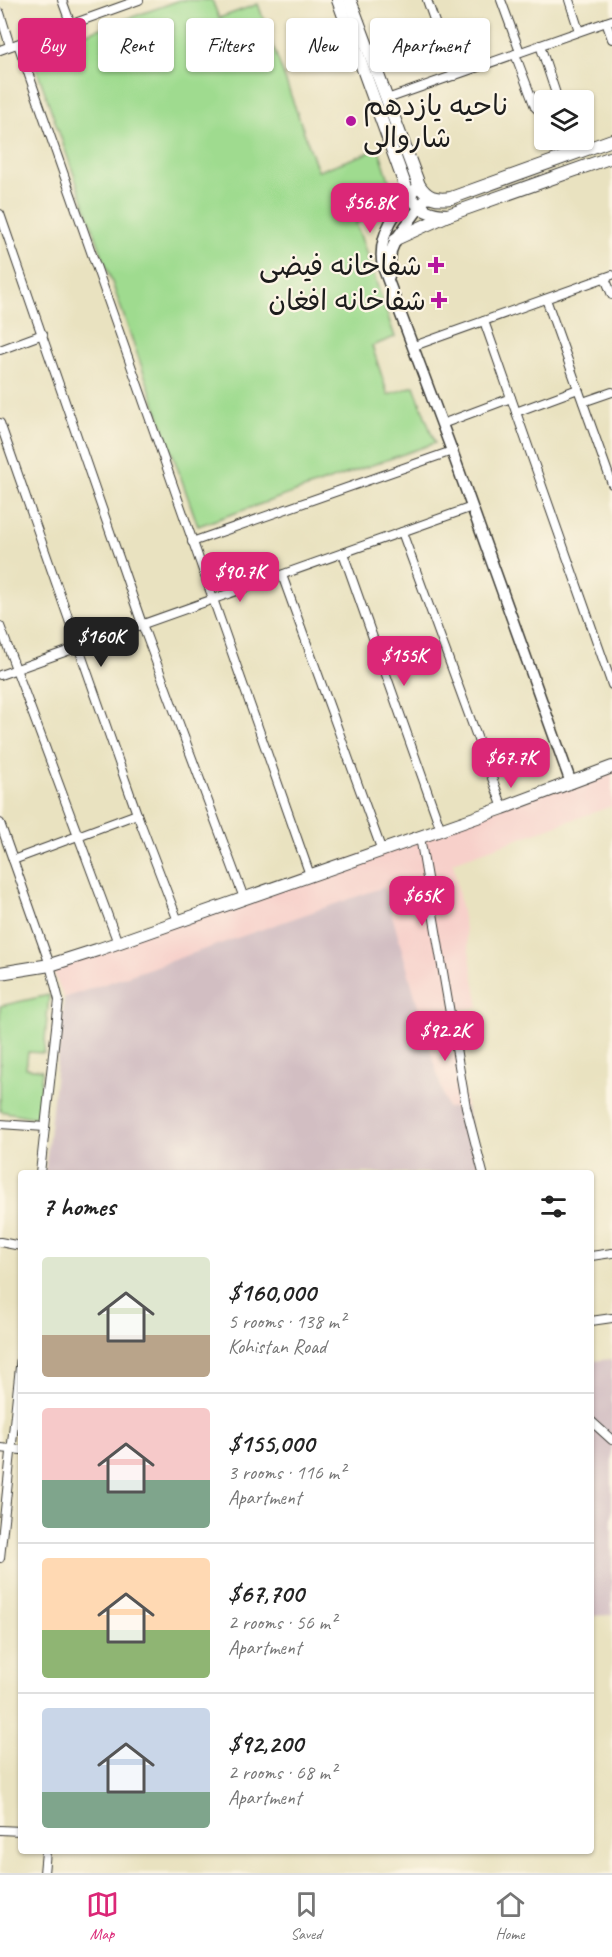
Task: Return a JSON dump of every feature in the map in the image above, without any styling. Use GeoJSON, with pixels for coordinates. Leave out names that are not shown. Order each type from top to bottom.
{"type":"FeatureCollection","features":[{"type":"Feature","properties":{"kind":"main road"},"geometry":{"type":"LineString","coordinates":[[338,0],[387,99],[419,185],[433,198],[450,198],[612,140]]}},
{"type":"Feature","properties":{"kind":"main road"},"geometry":{"type":"LineString","coordinates":[[350,0],[365,58],[409,196],[419,207],[433,214],[448,215]]}},
{"type":"Feature","properties":{"kind":"main road"},"geometry":{"type":"LineString","coordinates":[[396,239],[448,215],[612,157]]}},
{"type":"Feature","properties":{"kind":"main road"},"geometry":{"type":"LineString","coordinates":[[0,974],[50,965],[118,943],[503,808],[612,767]]}},
{"type":"Feature","properties":{"kind":"street"},"geometry":{"type":"LineString","coordinates":[[62,0],[68,18]]}},
{"type":"Feature","properties":{"kind":"street"},"geometry":{"type":"LineString","coordinates":[[86,19],[136,0]]}},
{"type":"Feature","properties":{"kind":"street"},"geometry":{"type":"LineString","coordinates":[[427,0],[454,75]]}},
{"type":"Feature","properties":{"kind":"street"},"geometry":{"type":"LineString","coordinates":[[501,0],[534,101]]}},
{"type":"Feature","properties":{"kind":"street"},"geometry":{"type":"LineString","coordinates":[[569,0],[579,31]]}},
{"type":"Feature","properties":{"kind":"street"},"geometry":{"type":"LineString","coordinates":[[0,13],[116,318],[192,542],[310,875]]}},
{"type":"Feature","properties":{"kind":"street"},"geometry":{"type":"LineString","coordinates":[[387,99],[609,21],[612,39]]}},
{"type":"Feature","properties":{"kind":"street"},"geometry":{"type":"LineString","coordinates":[[0,50],[18,44]]}},
{"type":"Feature","properties":{"kind":"street"},"geometry":{"type":"LineString","coordinates":[[540,45],[555,90]]}},
{"type":"Feature","properties":{"kind":"street"},"geometry":{"type":"LineString","coordinates":[[419,185],[390,224],[381,245],[383,267],[414,346],[570,783]]}},
{"type":"Feature","properties":{"kind":"street"},"geometry":{"type":"LineString","coordinates":[[389,279],[391,251],[396,239],[419,207],[433,198]]}},
{"type":"Feature","properties":{"kind":"street"},"geometry":{"type":"LineString","coordinates":[[0,214],[142,624],[244,898]]}},
{"type":"Feature","properties":{"kind":"street"},"geometry":{"type":"LineString","coordinates":[[414,346],[609,276],[612,295]]}},
{"type":"Feature","properties":{"kind":"street"},"geometry":{"type":"LineString","coordinates":[[546,298],[612,484]]}},
{"type":"Feature","properties":{"kind":"street"},"geometry":{"type":"LineString","coordinates":[[484,321],[612,685]]}},
{"type":"Feature","properties":{"kind":"street"},"geometry":{"type":"LineString","coordinates":[[0,351],[43,334]]}},
{"type":"Feature","properties":{"kind":"street"},"geometry":{"type":"LineString","coordinates":[[516,412],[578,389]]}},
{"type":"Feature","properties":{"kind":"street"},"geometry":{"type":"LineString","coordinates":[[583,402],[612,392]]}},
{"type":"Feature","properties":{"kind":"street"},"geometry":{"type":"LineString","coordinates":[[442,424],[511,398]]}},
{"type":"Feature","properties":{"kind":"street"},"geometry":{"type":"LineString","coordinates":[[0,423],[137,814],[178,921]]}},
{"type":"Feature","properties":{"kind":"street"},"geometry":{"type":"LineString","coordinates":[[192,542],[452,452]]}},
{"type":"Feature","properties":{"kind":"street"},"geometry":{"type":"LineString","coordinates":[[0,675],[472,507]]}},
{"type":"Feature","properties":{"kind":"street"},"geometry":{"type":"LineString","coordinates":[[402,531],[503,808]]}},
{"type":"Feature","properties":{"kind":"street"},"geometry":{"type":"LineString","coordinates":[[343,553],[441,830]]}},
{"type":"Feature","properties":{"kind":"street"},"geometry":{"type":"LineString","coordinates":[[282,575],[382,851]]}},
{"type":"Feature","properties":{"kind":"street"},"geometry":{"type":"LineString","coordinates":[[0,626],[118,943]]}},
{"type":"Feature","properties":{"kind":"street"},"geometry":{"type":"LineString","coordinates":[[13,860],[137,814]]}},
{"type":"Feature","properties":{"kind":"street"},"geometry":{"type":"LineString","coordinates":[[0,823],[50,965],[59,1000],[40,1170]]}},
{"type":"Feature","properties":{"kind":"street"},"geometry":{"type":"LineString","coordinates":[[420,837],[466,1107],[482,1170]]}},
{"type":"Feature","properties":{"kind":"street"},"geometry":{"type":"LineString","coordinates":[[0,1124],[45,1127]]}},
{"type":"Feature","properties":{"kind":"street"},"geometry":{"type":"LineString","coordinates":[[0,1242],[18,1245]]}},
{"type":"Feature","properties":{"kind":"street"},"geometry":{"type":"LineString","coordinates":[[594,1256],[612,1253]]}},
{"type":"Feature","properties":{"kind":"street"},"geometry":{"type":"LineString","coordinates":[[594,1321],[612,1318]]}},
{"type":"Feature","properties":{"kind":"street"},"geometry":{"type":"LineString","coordinates":[[0,1558],[16,1450],[18,1413]]}},
{"type":"Feature","properties":{"kind":"street"},"geometry":{"type":"LineString","coordinates":[[594,1424],[612,1440]]}},
{"type":"Feature","properties":{"kind":"street"},"geometry":{"type":"LineString","coordinates":[[0,1448],[16,1450]]}},
{"type":"Feature","properties":{"kind":"street"},"geometry":{"type":"LineString","coordinates":[[0,1830],[18,1831]]}},
{"type":"Feature","properties":{"kind":"street"},"geometry":{"type":"LineString","coordinates":[[45,1873],[46,1854]]}},
{"type":"Feature","properties":{"kind":"shaded area"},"geometry":{"type":"Polygon","coordinates":[[[612,767],[612,806],[453,862],[479,1007],[451,1012],[466,1107],[447,1108],[383,888],[64,998],[50,965],[612,767]]]}},
{"type":"Feature","properties":{"kind":"shaded area"},"geometry":{"type":"Polygon","coordinates":[[[384,887],[447,1108],[466,1107],[482,1170],[45,1170],[64,998],[384,887]]]}},
{"type":"Feature","properties":{"kind":"shaded area"},"geometry":{"type":"Polygon","coordinates":[[[612,1359],[612,1615],[594,1616],[594,1361],[612,1359]]]}},
{"type":"Feature","properties":{"kind":"green space"},"geometry":{"type":"Polygon","coordinates":[[[180,0],[212,0],[219,18],[186,18],[186,72],[274,72],[274,49],[318,171],[379,149],[391,186],[391,200],[384,213],[356,223],[395,337],[372,346],[388,395],[414,386],[435,443],[198,526],[38,72],[86,72],[86,33],[98,29],[98,72],[174,72],[174,18],[129,18],[180,0]]]}},
{"type":"Feature","properties":{"kind":"green space"},"geometry":{"type":"Polygon","coordinates":[[[258,4],[263,18],[219,18],[258,4]]]}},
{"type":"Feature","properties":{"kind":"green space"},"geometry":{"type":"Polygon","coordinates":[[[49,995],[44,1053],[28,1052],[26,1068],[42,1070],[38,1118],[0,1111],[0,1006],[49,995]]]}},
{"type":"Feature","properties":{"kind":"place","name":"ناحیه یازدهم شاروالی"},"geometry":{"type":"Point","coordinates":[351,121]}},
{"type":"Feature","properties":{"kind":"place","name":"شفاخانه فیضی"},"geometry":{"type":"Point","coordinates":[436,265]}},
{"type":"Feature","properties":{"kind":"place","name":"شفاخانه افغان"},"geometry":{"type":"Point","coordinates":[439,300]}}]}
